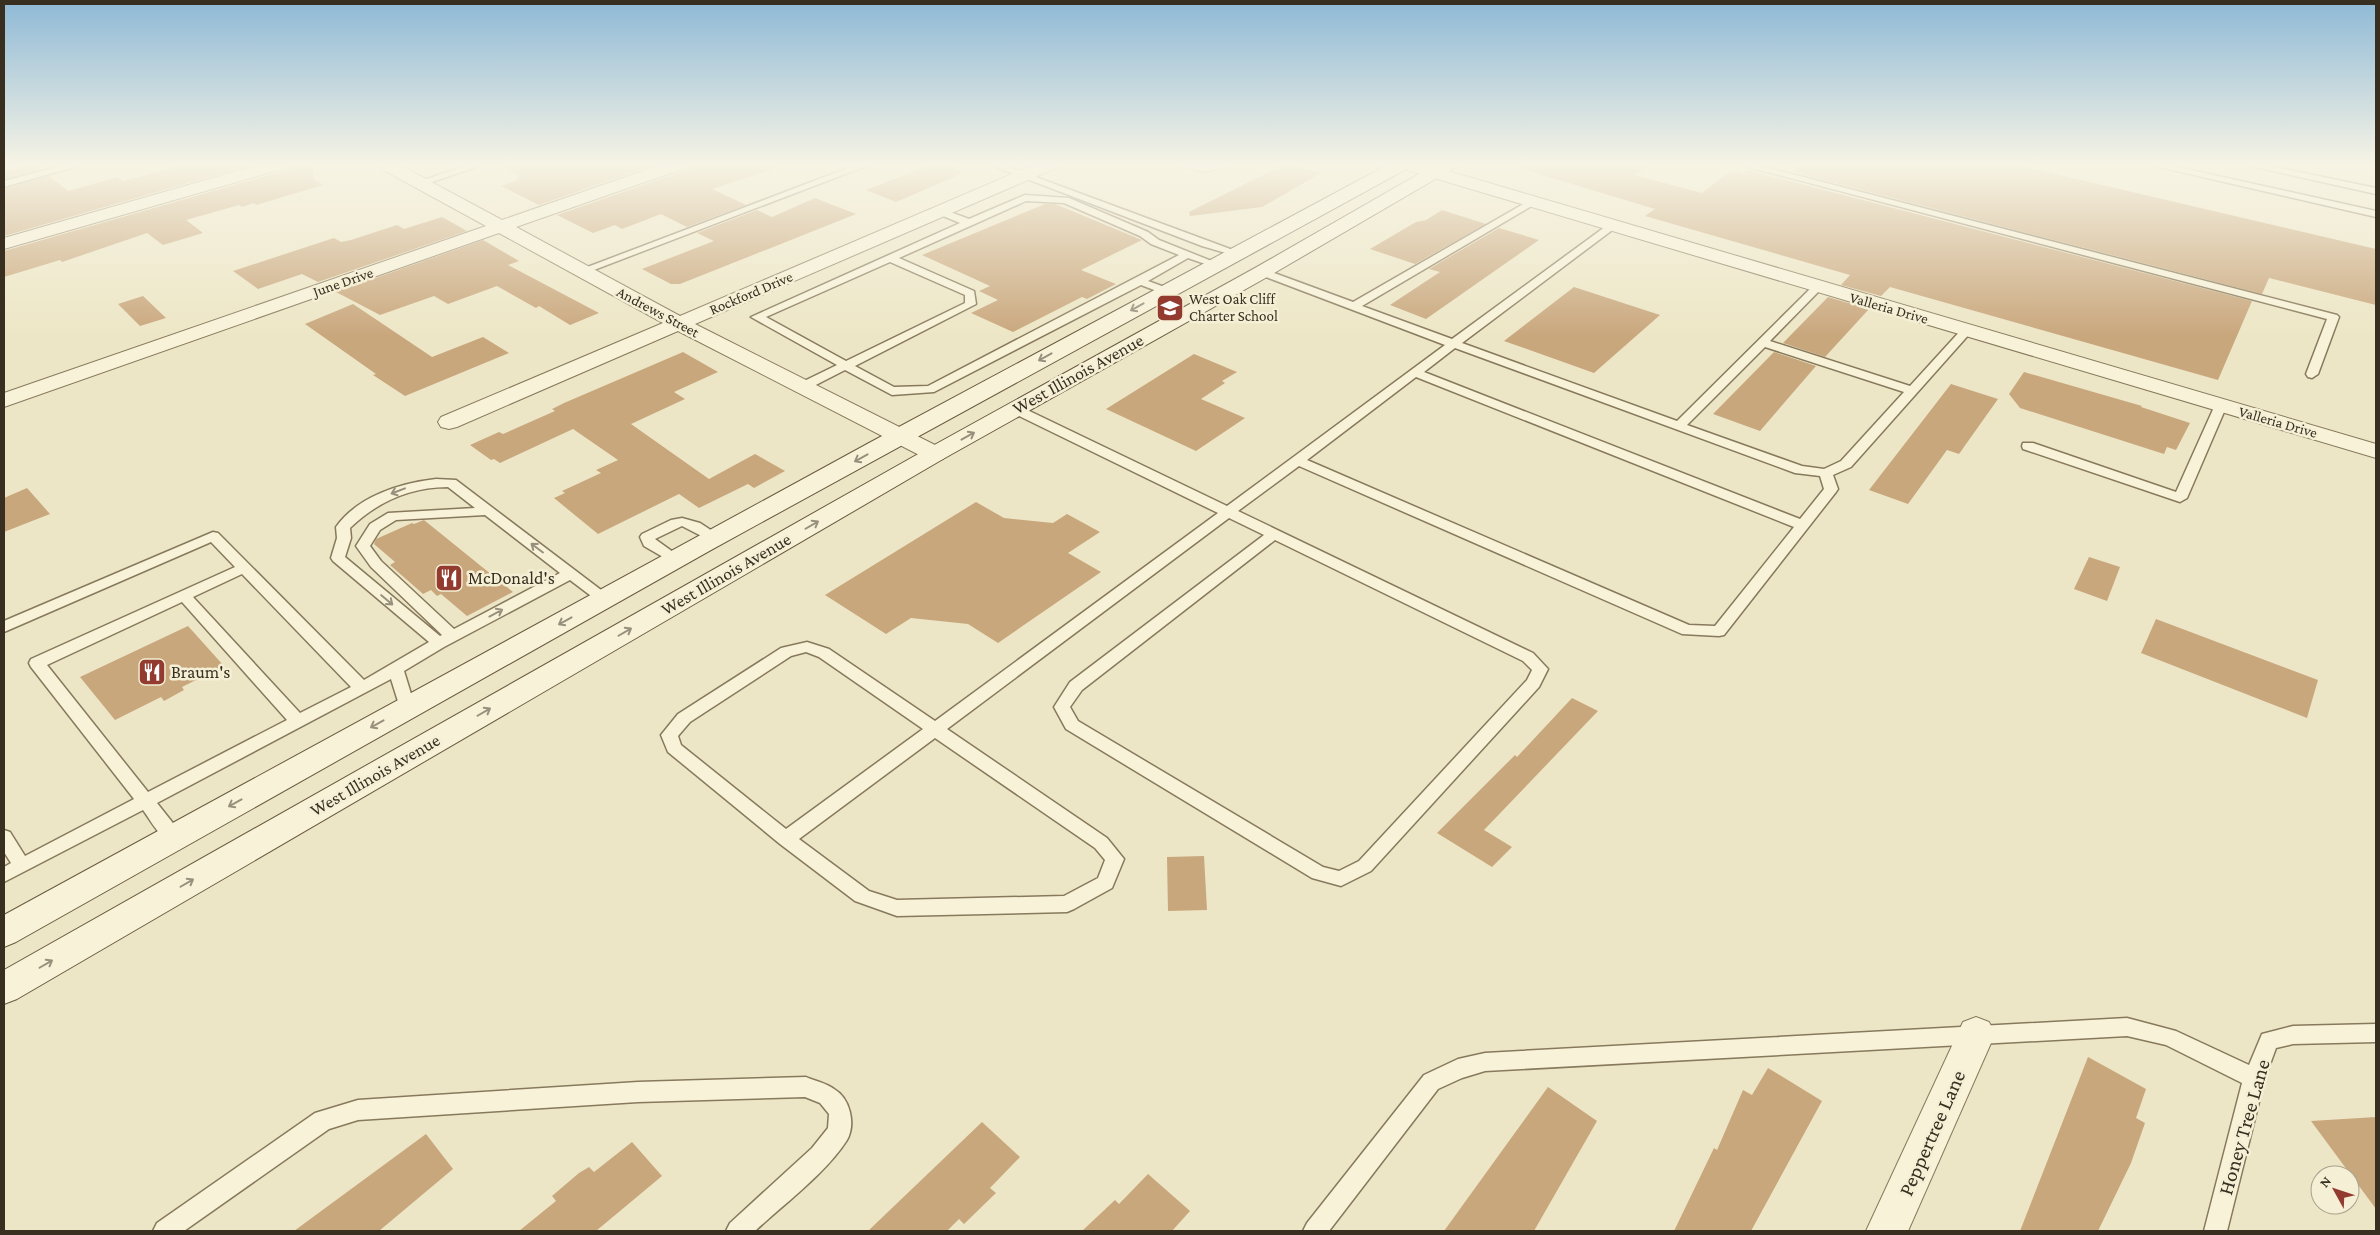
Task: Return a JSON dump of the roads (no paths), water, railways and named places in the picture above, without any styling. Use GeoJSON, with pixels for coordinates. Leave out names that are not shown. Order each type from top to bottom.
{"type":"FeatureCollection","features":[{"type":"Feature","properties":{"kind":"street"},"geometry":{"type":"LineString","coordinates":[[4,244],[84,221]]}},
{"type":"Feature","properties":{"kind":"street","name":"Andrews Street"},"geometry":{"type":"LineString","coordinates":[[490,221],[680,324],[935,454]]}},
{"type":"Feature","properties":{"kind":"street","name":"June Drive"},"geometry":{"type":"LineString","coordinates":[[4,400],[516,221]]}},
{"type":"Feature","properties":{"kind":"street","name":"Rockford Drive"},"geometry":{"type":"LineString","coordinates":[[449,422],[918,221]]}},
{"type":"Feature","properties":{"kind":"street","name":"West Illinois Avenue"},"geometry":{"type":"LineString","coordinates":[[4,932],[407,707],[1295,221]]}},
{"type":"Feature","properties":{"kind":"street","name":"West Illinois Avenue"},"geometry":{"type":"LineString","coordinates":[[4,988],[935,454],[1350,221]]}},
{"type":"Feature","properties":{"kind":"street","name":"Valleria Drive"},"geometry":{"type":"LineString","coordinates":[[1594,221],[2376,451]]}},
{"type":"Feature","properties":{"kind":"street"},"geometry":{"type":"LineString","coordinates":[[1225,258],[1262,272]]}},
{"type":"Feature","properties":{"kind":"street"},"geometry":{"type":"LineString","coordinates":[[980,393],[1015,409]]}},
{"type":"Feature","properties":{"kind":"street"},"geometry":{"type":"LineString","coordinates":[[407,707],[442,737]]}},
{"type":"Feature","properties":{"kind":"street","name":"Peppertree Lane"},"geometry":{"type":"LineString","coordinates":[[1888,1231],[1976,1034]]}},
{"type":"Feature","properties":{"kind":"lane"},"geometry":{"type":"LineString","coordinates":[[582,271],[716,221]]}},
{"type":"Feature","properties":{"kind":"lane"},"geometry":{"type":"LineString","coordinates":[[963,221],[969,223]]}},
{"type":"Feature","properties":{"kind":"lane"},"geometry":{"type":"LineString","coordinates":[[974,221],[757,317],[892,391],[930,389],[1140,281],[1188,254]]}},
{"type":"Feature","properties":{"kind":"lane"},"geometry":{"type":"LineString","coordinates":[[1113,221],[1144,234],[1155,242],[1188,254],[1225,258]]}},
{"type":"Feature","properties":{"kind":"lane"},"geometry":{"type":"LineString","coordinates":[[1144,221],[1206,244],[1225,258]]}},
{"type":"Feature","properties":{"kind":"lane"},"geometry":{"type":"LineString","coordinates":[[1354,306],[1500,221]]}},
{"type":"Feature","properties":{"kind":"lane"},"geometry":{"type":"LineString","coordinates":[[1961,221],[2333,317],[2312,374]]}},
{"type":"Feature","properties":{"kind":"lane"},"geometry":{"type":"LineString","coordinates":[[786,839],[1229,513],[1612,226]]}},
{"type":"Feature","properties":{"kind":"lane"},"geometry":{"type":"LineString","coordinates":[[804,386],[971,304],[970,293],[890,258]]}},
{"type":"Feature","properties":{"kind":"lane"},"geometry":{"type":"LineString","coordinates":[[1262,272],[1800,470],[1826,473],[1846,464],[1966,330]]}},
{"type":"Feature","properties":{"kind":"lane"},"geometry":{"type":"LineString","coordinates":[[1140,281],[1166,291]]}},
{"type":"Feature","properties":{"kind":"lane"},"geometry":{"type":"LineString","coordinates":[[1679,426],[1818,287]]}},
{"type":"Feature","properties":{"kind":"lane"},"geometry":{"type":"LineString","coordinates":[[1761,342],[1912,391]]}},
{"type":"Feature","properties":{"kind":"lane"},"geometry":{"type":"LineString","coordinates":[[1416,373],[1802,525]]}},
{"type":"Feature","properties":{"kind":"lane"},"geometry":{"type":"LineString","coordinates":[[2028,446],[2180,498],[2221,405]]}},
{"type":"Feature","properties":{"kind":"lane"},"geometry":{"type":"LineString","coordinates":[[1015,409],[1229,513],[1274,534],[1528,657],[1540,669],[1533,683],[1365,866],[1341,879],[1318,873],[1072,725],[1062,707],[1076,686],[1274,534]]}},
{"type":"Feature","properties":{"kind":"lane"},"geometry":{"type":"LineString","coordinates":[[1299,460],[1688,630],[1719,630],[1831,489],[1826,473]]}},
{"type":"Feature","properties":{"kind":"lane"},"geometry":{"type":"LineString","coordinates":[[439,643],[338,558],[344,538],[343,527],[355,514],[388,495],[409,487],[434,482],[451,483],[604,600]]}},
{"type":"Feature","properties":{"kind":"lane"},"geometry":{"type":"LineString","coordinates":[[453,636],[376,564],[363,546],[375,527],[393,516],[489,511]]}},
{"type":"Feature","properties":{"kind":"lane"},"geometry":{"type":"LineString","coordinates":[[4,627],[214,536],[362,688]]}},
{"type":"Feature","properties":{"kind":"lane"},"geometry":{"type":"LineString","coordinates":[[174,837],[37,663],[244,568]]}},
{"type":"Feature","properties":{"kind":"lane"},"geometry":{"type":"LineString","coordinates":[[4,875],[362,688],[439,643],[570,574]]}},
{"type":"Feature","properties":{"kind":"lane"},"geometry":{"type":"LineString","coordinates":[[184,596],[298,722]]}},
{"type":"Feature","properties":{"kind":"lane"},"geometry":{"type":"LineString","coordinates":[[807,647],[824,653],[936,729],[1101,843],[1115,859],[1105,883],[1067,904],[897,908],[862,896],[786,839],[674,748],[669,735],[684,718],[786,652],[807,647]]}},
{"type":"Feature","properties":{"kind":"lane"},"geometry":{"type":"LineString","coordinates":[[396,669],[407,707]]}},
{"type":"Feature","properties":{"kind":"lane"},"geometry":{"type":"LineString","coordinates":[[4,837],[22,866]]}},
{"type":"Feature","properties":{"kind":"lane"},"geometry":{"type":"LineString","coordinates":[[1315,1231],[1432,1082],[1458,1069],[1485,1062],[2127,1027],[2169,1037],[2254,1078]]}},
{"type":"Feature","properties":{"kind":"lane","name":"Honey Tree Lane"},"geometry":{"type":"LineString","coordinates":[[2216,1231],[2254,1078],[2269,1041],[2293,1035],[2376,1033]]}},
{"type":"Feature","properties":{"kind":"lane"},"geometry":{"type":"LineString","coordinates":[[165,1231],[323,1120],[358,1110],[648,1092],[806,1087],[828,1096],[840,1112],[838,1132],[820,1156],[738,1231]]}},
{"type":"Feature","properties":{"kind":"place","name":"West Oak Cliff Charter School"},"geometry":{"type":"Point","coordinates":[1170,308]}},
{"type":"Feature","properties":{"kind":"place","name":"McDonald's"},"geometry":{"type":"Point","coordinates":[449,578]}},
{"type":"Feature","properties":{"kind":"place","name":"Braum's"},"geometry":{"type":"Point","coordinates":[152,672]}}]}
